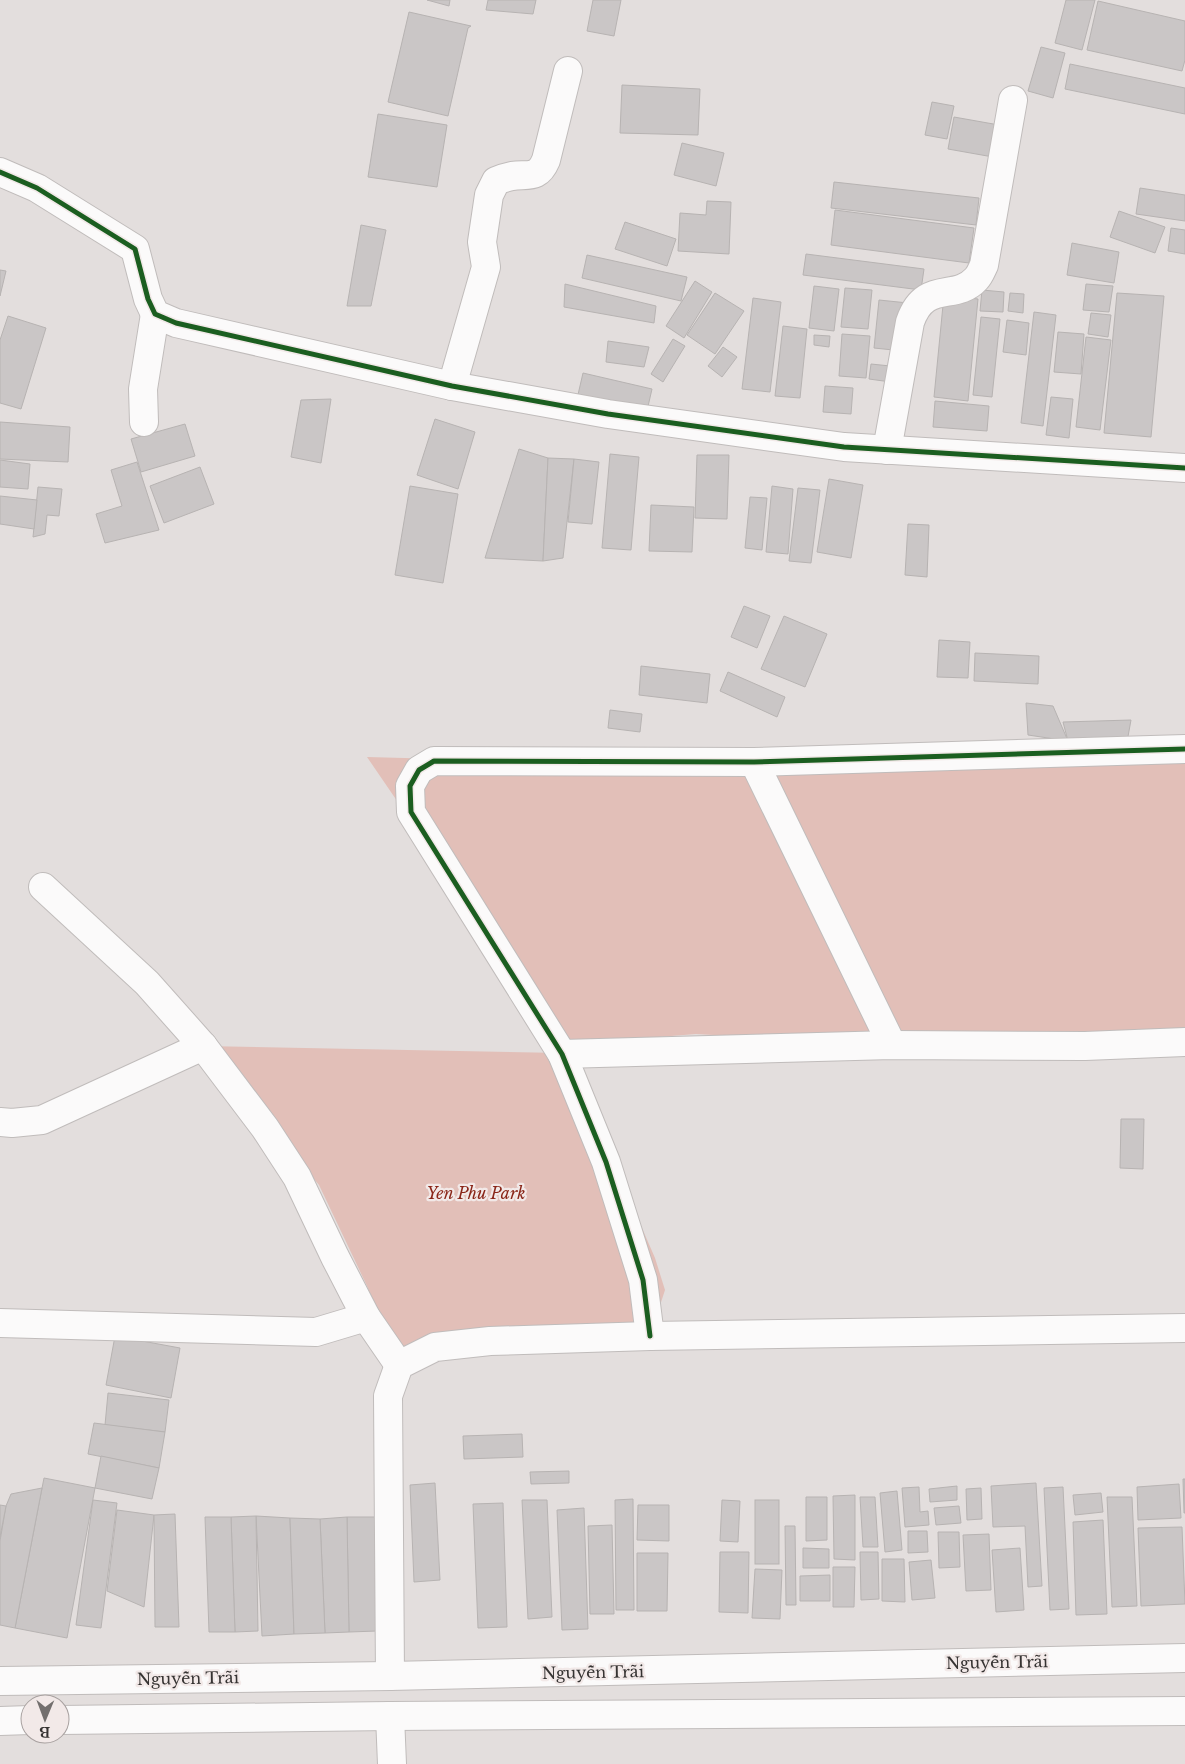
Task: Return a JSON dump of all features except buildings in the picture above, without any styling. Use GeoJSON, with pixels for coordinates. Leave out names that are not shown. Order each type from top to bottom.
{"type":"FeatureCollection","features":[{"type":"Feature","properties":{"kind":"street"},"geometry":{"type":"LineString","coordinates":[[452,386],[486,267],[482,242],[489,195],[496,181],[511,176],[531,176],[542,168],[546,160],[568,71]]}},
{"type":"Feature","properties":{"kind":"street"},"geometry":{"type":"LineString","coordinates":[[887,450],[910,322],[915,308],[926,297],[964,287],[976,279],[984,265],[1013,100]]}},
{"type":"Feature","properties":{"kind":"street"},"geometry":{"type":"LineString","coordinates":[[0,172],[37,188],[135,249],[148,299],[155,314],[143,389],[144,422]]}},
{"type":"Feature","properties":{"kind":"street"},"geometry":{"type":"LineString","coordinates":[[155,314],[176,323],[452,386],[608,414],[844,447],[1185,468]]}},
{"type":"Feature","properties":{"kind":"street"},"geometry":{"type":"LineString","coordinates":[[650,1336],[643,1280],[606,1162],[562,1054],[411,812],[410,786],[419,770],[434,761],[754,762],[1185,749]]}},
{"type":"Feature","properties":{"kind":"street"},"geometry":{"type":"LineString","coordinates":[[754,762],[892,1045]]}},
{"type":"Feature","properties":{"kind":"street"},"geometry":{"type":"LineString","coordinates":[[43,887],[147,983],[203,1046],[265,1128],[297,1178],[335,1258],[366,1317],[399,1364]]}},
{"type":"Feature","properties":{"kind":"street"},"geometry":{"type":"LineString","coordinates":[[562,1054],[892,1045],[1085,1046],[1185,1042]]}},
{"type":"Feature","properties":{"kind":"street"},"geometry":{"type":"LineString","coordinates":[[0,1122],[12,1123],[42,1120],[203,1046]]}},
{"type":"Feature","properties":{"kind":"street"},"geometry":{"type":"LineString","coordinates":[[0,1324],[316,1332],[366,1317]]}},
{"type":"Feature","properties":{"kind":"street"},"geometry":{"type":"LineString","coordinates":[[392,1764],[388,1396],[399,1364],[435,1347],[490,1341],[650,1336],[1185,1328]]}},
{"type":"Feature","properties":{"kind":"street","name":"Nguyễn Trãi"},"geometry":{"type":"LineString","coordinates":[[0,1680],[390,1676],[1185,1658]]}},
{"type":"Feature","properties":{"kind":"street"},"geometry":{"type":"LineString","coordinates":[[70,1720],[1185,1711]]}},
{"type":"Feature","properties":{"kind":"street"},"geometry":{"type":"LineString","coordinates":[[0,1721],[20,1720]]}},
{"type":"Feature","properties":{"kind":"green space","name":"Yen Phu Park"},"geometry":{"type":"Polygon","coordinates":[[[1185,750],[1185,1035],[892,1045],[696,1034],[633,1039],[566,1053],[655,1258],[665,1290],[650,1336],[399,1365],[367,1286],[319,1185],[203,1046],[561,1053],[510,966],[367,757],[479,760],[1185,750]]]}},
{"type":"Feature","properties":{"kind":"cycle path"},"geometry":{"type":"LineString","coordinates":[[0,172],[37,188],[135,249],[148,299],[155,314],[176,323],[452,386],[608,414],[844,447],[1185,468]]}},
{"type":"Feature","properties":{"kind":"cycle path"},"geometry":{"type":"LineString","coordinates":[[650,1336],[643,1280],[606,1162],[562,1054],[411,812],[410,786],[419,770],[434,761],[754,762],[1185,749]]}}]}
